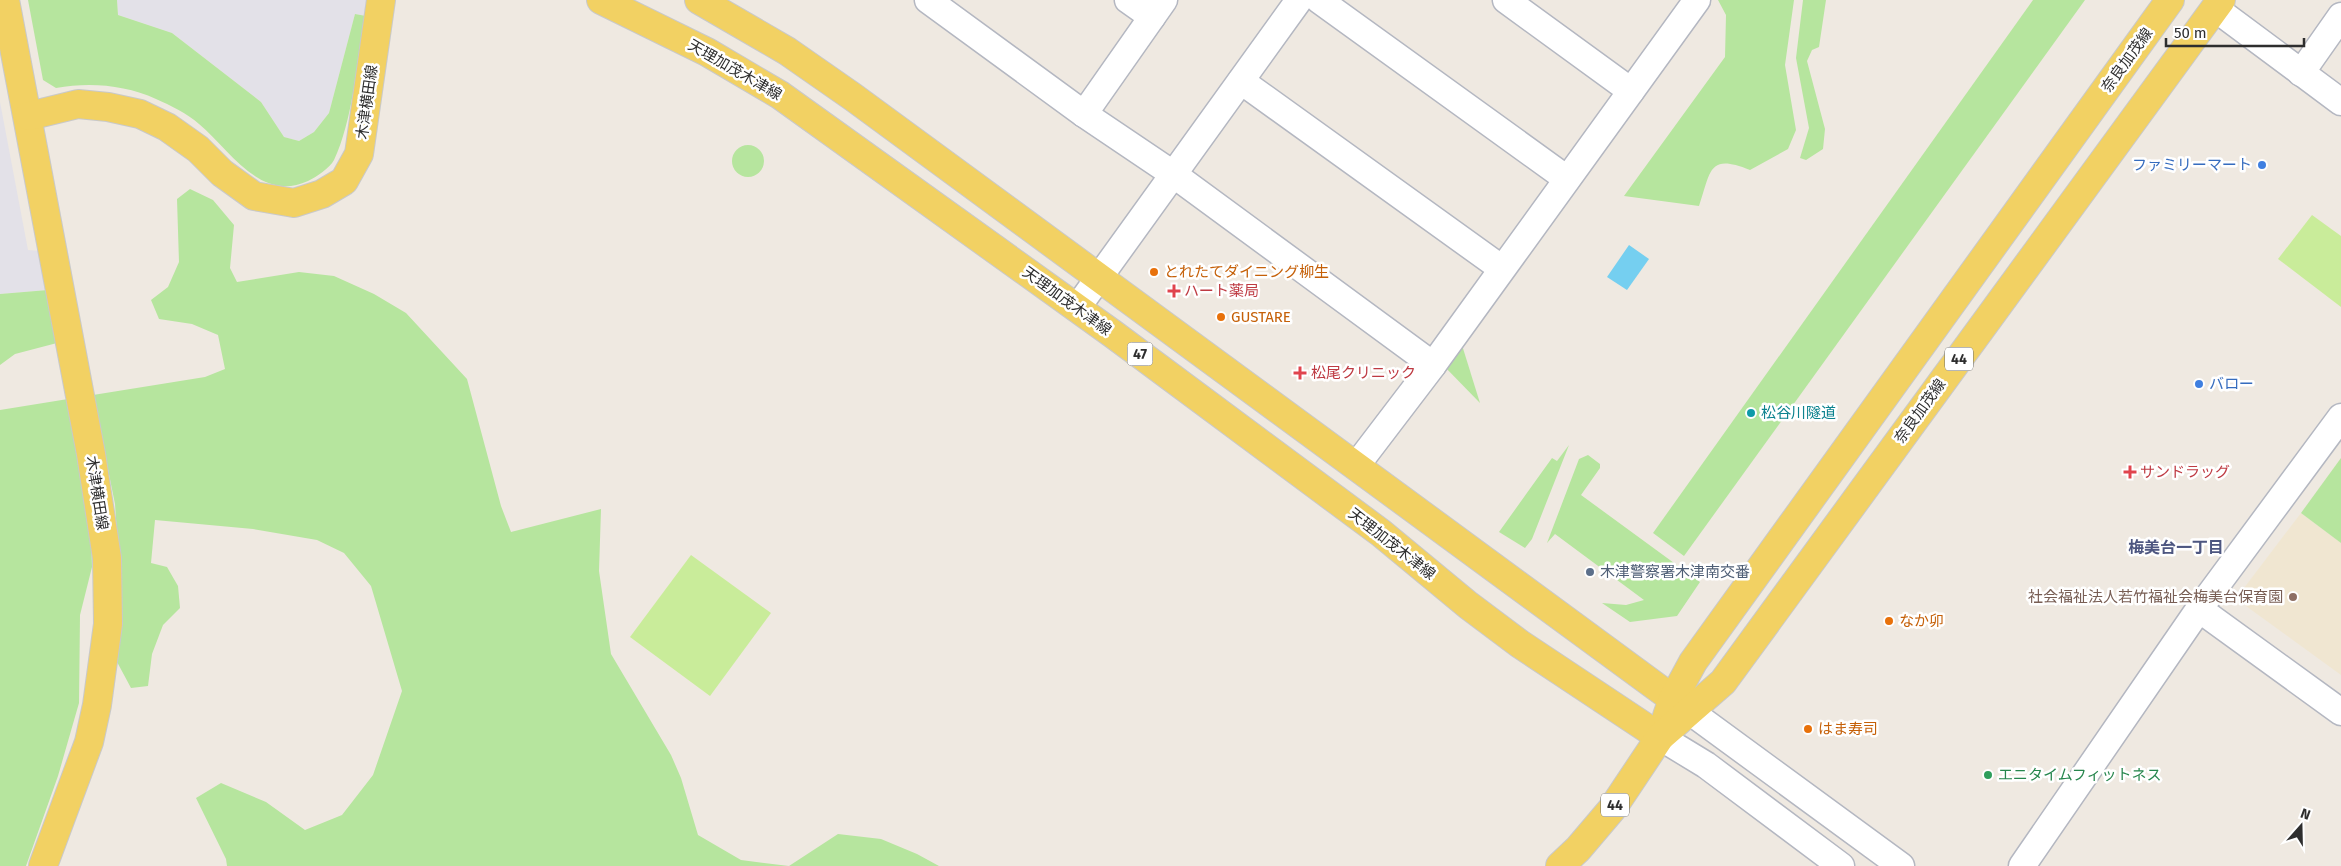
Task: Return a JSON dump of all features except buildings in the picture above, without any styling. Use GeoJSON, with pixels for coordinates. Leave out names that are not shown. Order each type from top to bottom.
{"type":"FeatureCollection","features":[{"type":"Feature","properties":{"kind":"main road","name":"木津横田線"},"geometry":{"type":"LineString","coordinates":[[5,0],[29,116],[91,454],[107,558],[108,624],[97,705],[89,742],[43,866]]}},
{"type":"Feature","properties":{"kind":"main road","name":"木津横田線"},"geometry":{"type":"LineString","coordinates":[[29,116],[78,104],[108,107],[140,114],[167,127],[198,149],[222,173],[254,196],[294,203],[322,194],[344,181],[359,154],[381,0]]}},
{"type":"Feature","properties":{"kind":"main road","name":"天理加茂木津線"},"geometry":{"type":"LineString","coordinates":[[601,0],[707,52],[780,95],[1077,308],[1381,533],[1468,605],[1520,644],[1660,738]]}},
{"type":"Feature","properties":{"kind":"main road","name":"47"},"geometry":{"type":"LineString","coordinates":[[699,0],[787,51],[1681,705]]}},
{"type":"Feature","properties":{"kind":"main road","name":"奈良加茂線"},"geometry":{"type":"LineString","coordinates":[[1560,866],[1578,850],[1612,809],[1681,705],[1693,662],[2170,0]]}},
{"type":"Feature","properties":{"kind":"main road","name":"奈良加茂線"},"geometry":{"type":"LineString","coordinates":[[1681,705],[1722,682],[2219,4]]}},
{"type":"Feature","properties":{"kind":"street"},"geometry":{"type":"LineString","coordinates":[[928,0],[1084,114],[1173,174],[1432,364]]}},
{"type":"Feature","properties":{"kind":"street"},"geometry":{"type":"LineString","coordinates":[[1084,114],[1158,8],[1128,0]]}},
{"type":"Feature","properties":{"kind":"street"},"geometry":{"type":"LineString","coordinates":[[1077,308],[1299,0]]}},
{"type":"Feature","properties":{"kind":"street"},"geometry":{"type":"LineString","coordinates":[[1319,0],[1567,179]]}},
{"type":"Feature","properties":{"kind":"street"},"geometry":{"type":"LineString","coordinates":[[1506,0],[1631,91]]}},
{"type":"Feature","properties":{"kind":"street"},"geometry":{"type":"LineString","coordinates":[[1356,466],[1631,91],[1694,1]]}},
{"type":"Feature","properties":{"kind":"street"},"geometry":{"type":"LineString","coordinates":[[2219,4],[2301,73],[2341,102]]}},
{"type":"Feature","properties":{"kind":"street"},"geometry":{"type":"LineString","coordinates":[[2301,73],[2341,16]]}},
{"type":"Feature","properties":{"kind":"street"},"geometry":{"type":"LineString","coordinates":[[1241,80],[1501,268]]}},
{"type":"Feature","properties":{"kind":"street"},"geometry":{"type":"LineString","coordinates":[[2022,866],[2199,609],[2341,417]]}},
{"type":"Feature","properties":{"kind":"street"},"geometry":{"type":"LineString","coordinates":[[2199,609],[2341,712]]}},
{"type":"Feature","properties":{"kind":"street"},"geometry":{"type":"LineString","coordinates":[[1681,705],[1901,866]]}},
{"type":"Feature","properties":{"kind":"street"},"geometry":{"type":"LineString","coordinates":[[1660,738],[1706,766],[1841,866]]}},
{"type":"Feature","properties":{"kind":"shaded area"},"geometry":{"type":"Polygon","coordinates":[[[117,0],[368,0],[366,16],[355,14],[329,113],[314,132],[299,141],[284,137],[261,102],[172,33],[118,15],[117,0]]]}},
{"type":"Feature","properties":{"kind":"shaded area"},"geometry":{"type":"Polygon","coordinates":[[[0,102],[28,250],[40,251],[48,290],[0,294],[0,102]]]}},
{"type":"Feature","properties":{"kind":"shaded area","name":"社会福祉法人若竹福祉会梅美台保育園"},"geometry":{"type":"Polygon","coordinates":[[[2301,513],[2341,543],[2341,675],[2246,606],[2244,588],[2301,513]]]}},
{"type":"Feature","properties":{"kind":"green space"},"geometry":{"type":"Polygon","coordinates":[[[28,0],[117,0],[118,15],[172,33],[261,102],[284,137],[299,141],[314,132],[329,113],[355,14],[366,16],[350,109],[334,160],[319,175],[308,181],[291,186],[275,185],[247,170],[195,120],[161,101],[144,94],[107,86],[82,85],[56,88],[43,80],[28,0]]]}},
{"type":"Feature","properties":{"kind":"green space"},"geometry":{"type":"Polygon","coordinates":[[[1718,0],[1794,0],[1785,65],[1796,130],[1788,149],[1750,170],[1726,164],[1713,168],[1699,206],[1624,196],[1725,57],[1726,15],[1718,0]]]}},
{"type":"Feature","properties":{"kind":"green space"},"geometry":{"type":"Polygon","coordinates":[[[1803,0],[1826,0],[1819,47],[1812,50],[1807,61],[1825,129],[1823,149],[1806,160],[1800,158],[1809,128],[1796,58],[1803,0]]]}},
{"type":"Feature","properties":{"kind":"green space"},"geometry":{"type":"Polygon","coordinates":[[[2033,0],[2085,0],[1684,556],[1653,533],[2033,0]]]}},
{"type":"Feature","properties":{"kind":"green space"},"geometry":{"type":"Polygon","coordinates":[[[748,145],[754,146],[759,150],[763,155],[763,167],[759,172],[754,176],[748,177],[742,176],[737,172],[733,167],[732,161],[733,155],[737,150],[742,146],[748,145]]]}},
{"type":"Feature","properties":{"kind":"green space"},"geometry":{"type":"Polygon","coordinates":[[[190,189],[213,200],[234,225],[230,268],[237,282],[299,272],[334,276],[374,294],[406,313],[467,379],[501,506],[511,532],[601,509],[599,571],[611,654],[671,755],[681,778],[698,835],[741,860],[789,866],[227,866],[226,859],[196,798],[221,783],[266,802],[305,830],[342,815],[373,775],[402,691],[371,586],[344,553],[317,540],[253,529],[155,520],[151,563],[167,567],[178,586],[180,608],[163,625],[152,654],[148,686],[131,688],[116,660],[119,564],[115,504],[93,395],[205,377],[225,369],[218,335],[192,324],[159,319],[151,300],[168,287],[179,262],[177,199],[190,189]]]}},
{"type":"Feature","properties":{"kind":"green space"},"geometry":{"type":"Polygon","coordinates":[[[2312,215],[2341,236],[2341,307],[2278,259],[2312,215]]]}},
{"type":"Feature","properties":{"kind":"green space"},"geometry":{"type":"Polygon","coordinates":[[[48,290],[57,343],[15,354],[0,365],[0,294],[48,290]]]}},
{"type":"Feature","properties":{"kind":"green space"},"geometry":{"type":"Polygon","coordinates":[[[1461,342],[1480,403],[1443,365],[1461,342]]]}},
{"type":"Feature","properties":{"kind":"green space"},"geometry":{"type":"Polygon","coordinates":[[[68,399],[91,532],[92,567],[80,615],[79,703],[58,776],[26,866],[0,866],[0,410],[68,399]]]}},
{"type":"Feature","properties":{"kind":"green space"},"geometry":{"type":"Polygon","coordinates":[[[1569,445],[1532,539],[1525,548],[1499,532],[1552,458],[1557,461],[1569,445]]]}},
{"type":"Feature","properties":{"kind":"green space"},"geometry":{"type":"Polygon","coordinates":[[[1588,455],[1600,464],[1600,468],[1581,495],[1700,582],[1677,616],[1630,622],[1602,603],[1626,605],[1644,600],[1555,534],[1547,543],[1579,459],[1588,455]]]}},
{"type":"Feature","properties":{"kind":"green space"},"geometry":{"type":"Polygon","coordinates":[[[2341,458],[2341,543],[2301,513],[2341,458]]]}},
{"type":"Feature","properties":{"kind":"green space"},"geometry":{"type":"Polygon","coordinates":[[[691,555],[771,613],[710,696],[630,637],[691,555]]]}},
{"type":"Feature","properties":{"kind":"green space"},"geometry":{"type":"Polygon","coordinates":[[[838,834],[881,839],[917,854],[939,866],[789,866],[838,834]]]}},
{"type":"Feature","properties":{"kind":"water"},"geometry":{"type":"Polygon","coordinates":[[[1629,245],[1649,259],[1627,290],[1607,277],[1629,245]]]}},
{"type":"Feature","properties":{"kind":"place","name":"ファミリーマート"},"geometry":{"type":"Point","coordinates":[2262,165]}},
{"type":"Feature","properties":{"kind":"place","name":"とれたてダイニング柳生"},"geometry":{"type":"Point","coordinates":[1154,272]}},
{"type":"Feature","properties":{"kind":"place","name":"ハート薬局"},"geometry":{"type":"Point","coordinates":[1174,291]}},
{"type":"Feature","properties":{"kind":"place","name":"GUSTARE"},"geometry":{"type":"Point","coordinates":[1221,317]}},
{"type":"Feature","properties":{"kind":"place","name":"松尾クリニック"},"geometry":{"type":"Point","coordinates":[1300,373]}},
{"type":"Feature","properties":{"kind":"place","name":"バロー"},"geometry":{"type":"Point","coordinates":[2199,384]}},
{"type":"Feature","properties":{"kind":"place","name":"松谷川隧道"},"geometry":{"type":"Point","coordinates":[1751,413]}},
{"type":"Feature","properties":{"kind":"place","name":"サンドラッグ"},"geometry":{"type":"Point","coordinates":[2130,472]}},
{"type":"Feature","properties":{"kind":"place","name":"木津警察署木津南交番"},"geometry":{"type":"Point","coordinates":[1590,572]}},
{"type":"Feature","properties":{"kind":"place","name":"社会福祉法人若竹福祉会梅美台保育園"},"geometry":{"type":"Point","coordinates":[2293,597]}},
{"type":"Feature","properties":{"kind":"place","name":"なか卯"},"geometry":{"type":"Point","coordinates":[1889,621]}},
{"type":"Feature","properties":{"kind":"place","name":"はま寿司"},"geometry":{"type":"Point","coordinates":[1808,729]}},
{"type":"Feature","properties":{"kind":"place","name":"エニタイムフィットネス"},"geometry":{"type":"Point","coordinates":[1988,775]}},
{"type":"Feature","properties":{"kind":"district","name":"梅美台一丁目"},"geometry":{"type":"Point","coordinates":[2176,547]}}]}
